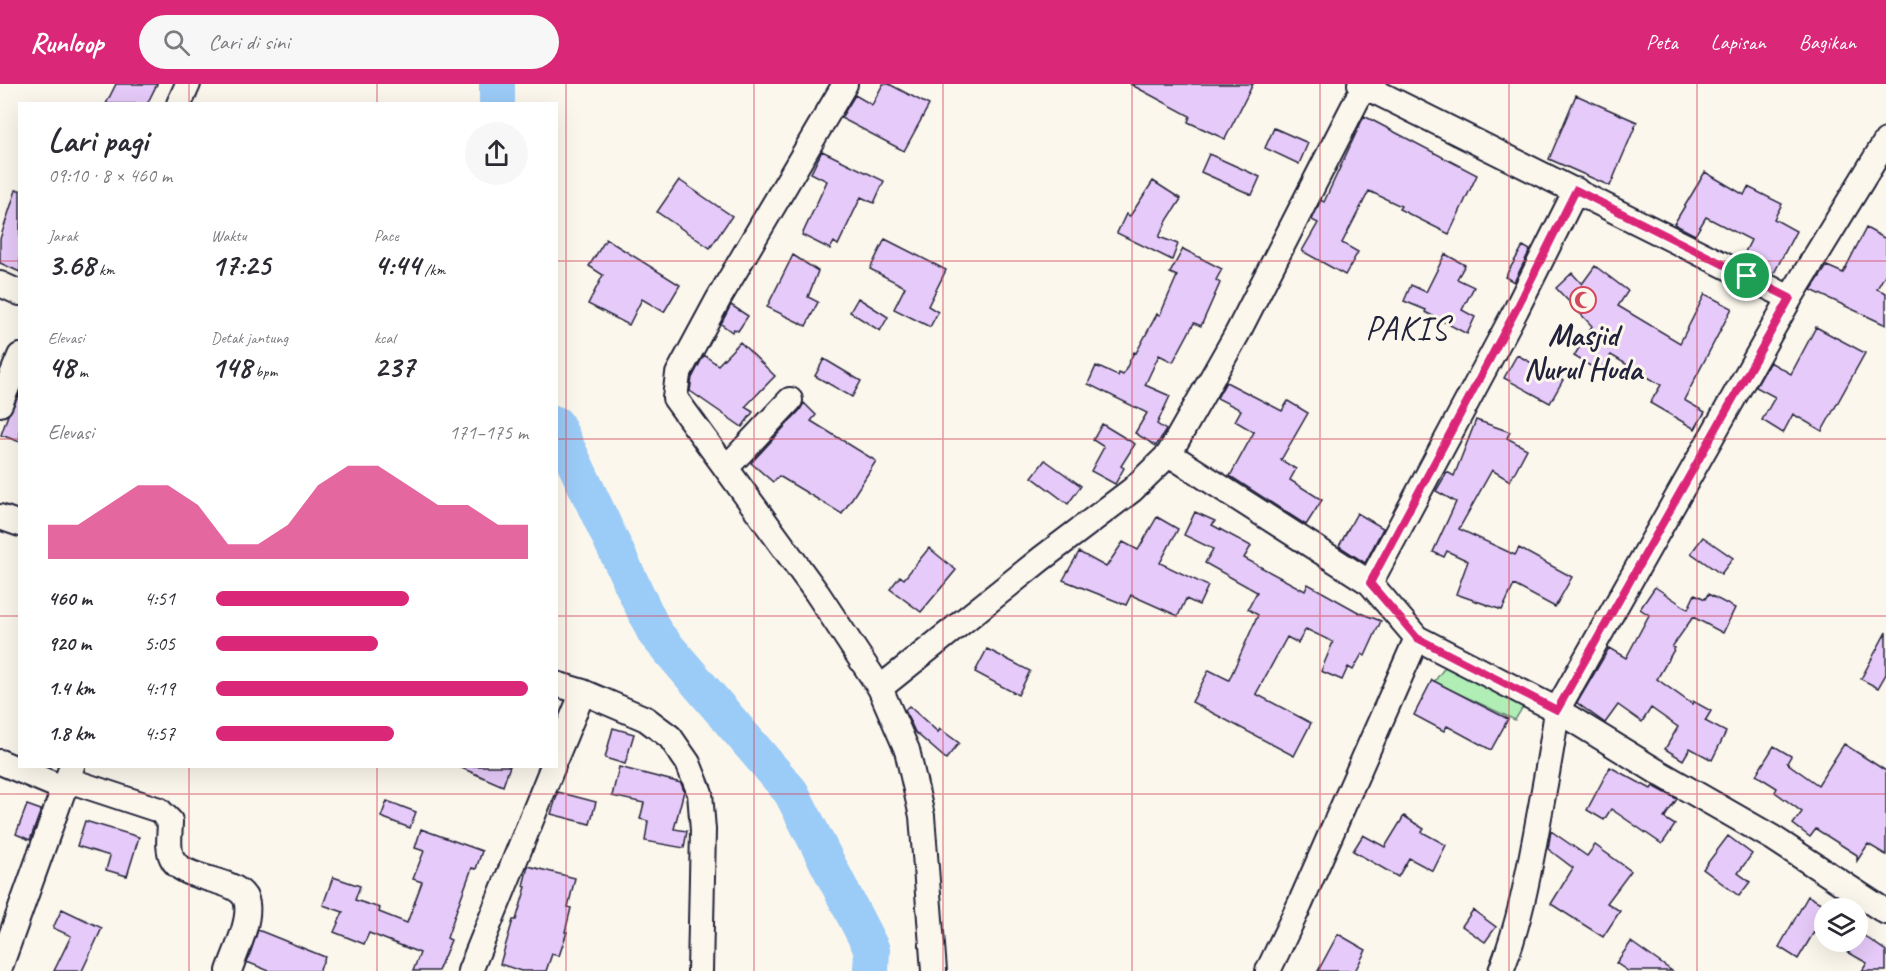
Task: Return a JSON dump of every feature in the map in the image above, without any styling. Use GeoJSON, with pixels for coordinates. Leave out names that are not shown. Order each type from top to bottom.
{"type":"FeatureCollection","features":[{"type":"Feature","properties":{"kind":"street"},"geometry":{"type":"LineString","coordinates":[[180,102],[188,84]]}},
{"type":"Feature","properties":{"kind":"street"},"geometry":{"type":"LineString","coordinates":[[845,84],[718,298],[678,374],[675,394],[679,405],[727,467],[817,593],[880,688],[907,750],[922,816],[934,971]]}},
{"type":"Feature","properties":{"kind":"street"},"geometry":{"type":"LineString","coordinates":[[880,688],[1041,559],[1132,490],[1169,454],[1237,334],[1362,85],[1790,298]]}},
{"type":"Feature","properties":{"kind":"street"},"geometry":{"type":"LineString","coordinates":[[1501,971],[1512,942],[1521,907],[1550,760],[1557,710],[1790,298],[1886,141]]}},
{"type":"Feature","properties":{"kind":"street"},"geometry":{"type":"LineString","coordinates":[[1370,583],[1516,310],[1576,190]]}},
{"type":"Feature","properties":{"kind":"street"},"geometry":{"type":"LineString","coordinates":[[0,284],[18,292]]}},
{"type":"Feature","properties":{"kind":"street"},"geometry":{"type":"LineString","coordinates":[[0,404],[18,361]]}},
{"type":"Feature","properties":{"kind":"street"},"geometry":{"type":"LineString","coordinates":[[727,467],[790,400]]}},
{"type":"Feature","properties":{"kind":"street"},"geometry":{"type":"LineString","coordinates":[[1169,454],[1370,583],[1417,638],[1557,710],[1656,771],[1773,838],[1886,912]]}},
{"type":"Feature","properties":{"kind":"street"},"geometry":{"type":"LineString","coordinates":[[0,517],[18,523]]}},
{"type":"Feature","properties":{"kind":"street"},"geometry":{"type":"LineString","coordinates":[[1268,971],[1300,904],[1417,638]]}},
{"type":"Feature","properties":{"kind":"street"},"geometry":{"type":"LineString","coordinates":[[558,685],[583,692],[646,719],[670,737],[688,763],[700,793],[703,830],[700,971]]}},
{"type":"Feature","properties":{"kind":"street"},"geometry":{"type":"LineString","coordinates":[[558,752],[583,692]]}},
{"type":"Feature","properties":{"kind":"street"},"geometry":{"type":"LineString","coordinates":[[0,762],[18,766]]}},
{"type":"Feature","properties":{"kind":"street"},"geometry":{"type":"LineString","coordinates":[[26,768],[68,778],[159,810],[170,821],[170,854],[173,862],[188,871],[236,889],[245,896],[248,904],[247,919],[229,971]]}},
{"type":"Feature","properties":{"kind":"street"},"geometry":{"type":"LineString","coordinates":[[470,971],[552,768]]}},
{"type":"Feature","properties":{"kind":"street"},"geometry":{"type":"LineString","coordinates":[[0,968],[68,778]]}},
{"type":"Feature","properties":{"kind":"green space"},"geometry":{"type":"Polygon","coordinates":[[[1448,663],[1527,700],[1515,720],[1434,682],[1448,663]]]}},
{"type":"Feature","properties":{"kind":"building"},"geometry":{"type":"Polygon","coordinates":[[[116,84],[157,84],[148,102],[107,102],[116,84]]]}},
{"type":"Feature","properties":{"kind":"building"},"geometry":{"type":"Polygon","coordinates":[[[883,84],[889,84],[929,105],[904,151],[841,118],[855,95],[872,105],[883,84]]]}},
{"type":"Feature","properties":{"kind":"building"},"geometry":{"type":"Polygon","coordinates":[[[1130,84],[1253,84],[1225,139],[1188,122],[1190,116],[1130,84]]]}},
{"type":"Feature","properties":{"kind":"building"},"geometry":{"type":"Polygon","coordinates":[[[1576,95],[1637,122],[1610,186],[1549,159],[1576,95]]]}},
{"type":"Feature","properties":{"kind":"building"},"geometry":{"type":"Polygon","coordinates":[[[1364,116],[1477,175],[1449,234],[1399,209],[1401,206],[1369,191],[1342,243],[1358,252],[1345,275],[1302,251],[1318,223],[1312,220],[1321,200],[1324,202],[1364,116]]]}},
{"type":"Feature","properties":{"kind":"building"},"geometry":{"type":"Polygon","coordinates":[[[1274,128],[1308,143],[1299,164],[1265,148],[1274,128]]]}},
{"type":"Feature","properties":{"kind":"building"},"geometry":{"type":"Polygon","coordinates":[[[822,151],[884,181],[874,203],[861,197],[838,245],[834,242],[830,249],[802,235],[827,181],[811,173],[822,151]]]}},
{"type":"Feature","properties":{"kind":"building"},"geometry":{"type":"Polygon","coordinates":[[[1209,154],[1260,177],[1252,195],[1201,172],[1209,154]]]}},
{"type":"Feature","properties":{"kind":"building"},"geometry":{"type":"Polygon","coordinates":[[[1705,172],[1744,195],[1748,187],[1782,204],[1774,219],[1796,231],[1774,273],[1742,258],[1751,240],[1706,217],[1695,235],[1674,224],[1705,172]]]}},
{"type":"Feature","properties":{"kind":"building"},"geometry":{"type":"Polygon","coordinates":[[[679,180],[732,216],[710,248],[657,212],[679,180]]]}},
{"type":"Feature","properties":{"kind":"building"},"geometry":{"type":"Polygon","coordinates":[[[1153,181],[1181,199],[1159,237],[1178,244],[1172,260],[1117,233],[1126,214],[1130,216],[1153,181]]]}},
{"type":"Feature","properties":{"kind":"building"},"geometry":{"type":"Polygon","coordinates":[[[16,190],[18,190],[18,271],[0,263],[0,239],[16,190]]]}},
{"type":"Feature","properties":{"kind":"building"},"geometry":{"type":"Polygon","coordinates":[[[1866,228],[1886,239],[1886,273],[1877,289],[1886,293],[1886,325],[1811,290],[1827,266],[1843,273],[1866,228]]]}},
{"type":"Feature","properties":{"kind":"building"},"geometry":{"type":"Polygon","coordinates":[[[606,239],[680,285],[664,312],[642,299],[629,325],[588,304],[603,275],[589,266],[606,239]]]}},
{"type":"Feature","properties":{"kind":"building"},"geometry":{"type":"Polygon","coordinates":[[[885,239],[946,270],[928,306],[938,312],[930,327],[894,309],[905,287],[870,269],[885,239]]]}},
{"type":"Feature","properties":{"kind":"building"},"geometry":{"type":"Polygon","coordinates":[[[1523,246],[1530,250],[1514,282],[1505,277],[1523,246]]]}},
{"type":"Feature","properties":{"kind":"building"},"geometry":{"type":"Polygon","coordinates":[[[1183,249],[1222,269],[1216,280],[1220,283],[1201,326],[1194,323],[1173,362],[1159,355],[1145,385],[1170,396],[1157,424],[1166,430],[1156,446],[1135,433],[1147,413],[1088,384],[1096,366],[1118,376],[1119,373],[1123,375],[1157,314],[1160,315],[1177,276],[1170,273],[1183,249]]]}},
{"type":"Feature","properties":{"kind":"building"},"geometry":{"type":"Polygon","coordinates":[[[1445,254],[1465,265],[1457,279],[1474,287],[1462,310],[1475,317],[1467,334],[1425,312],[1426,310],[1404,301],[1411,285],[1426,292],[1445,254]]]}},
{"type":"Feature","properties":{"kind":"building"},"geometry":{"type":"Polygon","coordinates":[[[793,255],[818,271],[808,297],[818,302],[806,326],[767,307],[793,255]]]}},
{"type":"Feature","properties":{"kind":"building"},"geometry":{"type":"Polygon","coordinates":[[[1595,266],[1628,291],[1618,306],[1680,343],[1705,294],[1732,308],[1684,400],[1705,412],[1695,429],[1650,403],[1661,385],[1611,355],[1600,372],[1574,356],[1592,326],[1556,288],[1572,273],[1582,284],[1595,266]]]}},
{"type":"Feature","properties":{"kind":"building"},"geometry":{"type":"Polygon","coordinates":[[[858,298],[888,317],[880,331],[850,312],[858,298]]]}},
{"type":"Feature","properties":{"kind":"building"},"geometry":{"type":"Polygon","coordinates":[[[731,305],[748,316],[738,331],[734,329],[732,332],[721,324],[731,305]]]}},
{"type":"Feature","properties":{"kind":"building"},"geometry":{"type":"Polygon","coordinates":[[[1816,327],[1865,353],[1822,431],[1793,414],[1783,433],[1762,420],[1775,397],[1756,387],[1770,362],[1791,374],[1816,327]]]}},
{"type":"Feature","properties":{"kind":"building"},"geometry":{"type":"Polygon","coordinates":[[[740,342],[775,376],[745,407],[753,412],[742,427],[690,391],[692,378],[704,355],[718,365],[740,342]]]}},
{"type":"Feature","properties":{"kind":"building"},"geometry":{"type":"Polygon","coordinates":[[[1517,355],[1563,380],[1550,403],[1504,378],[1517,355]]]}},
{"type":"Feature","properties":{"kind":"building"},"geometry":{"type":"Polygon","coordinates":[[[824,359],[861,381],[852,397],[815,376],[824,359]]]}},
{"type":"Feature","properties":{"kind":"building"},"geometry":{"type":"Polygon","coordinates":[[[1226,382],[1282,411],[1288,401],[1308,413],[1281,460],[1296,469],[1290,480],[1322,500],[1306,525],[1230,476],[1254,432],[1235,421],[1241,410],[1217,398],[1226,382]]]}},
{"type":"Feature","properties":{"kind":"building"},"geometry":{"type":"Polygon","coordinates":[[[18,398],[18,441],[1,435],[8,415],[18,398]]]}},
{"type":"Feature","properties":{"kind":"building"},"geometry":{"type":"Polygon","coordinates":[[[804,403],[816,415],[811,421],[876,461],[842,514],[779,476],[773,482],[751,463],[804,403]]]}},
{"type":"Feature","properties":{"kind":"building"},"geometry":{"type":"Polygon","coordinates":[[[1476,420],[1510,432],[1507,438],[1527,449],[1510,481],[1492,470],[1459,529],[1515,555],[1519,548],[1572,577],[1555,607],[1514,585],[1502,610],[1456,594],[1468,561],[1447,551],[1444,557],[1433,552],[1456,502],[1436,491],[1447,472],[1454,476],[1476,420]]]}},
{"type":"Feature","properties":{"kind":"building"},"geometry":{"type":"Polygon","coordinates":[[[1102,424],[1135,444],[1121,466],[1124,468],[1115,484],[1091,471],[1104,447],[1093,440],[1102,424]]]}},
{"type":"Feature","properties":{"kind":"building"},"geometry":{"type":"Polygon","coordinates":[[[1045,460],[1081,486],[1068,504],[1032,477],[1045,460]]]}},
{"type":"Feature","properties":{"kind":"building"},"geometry":{"type":"Polygon","coordinates":[[[1195,512],[1215,521],[1212,525],[1251,546],[1244,558],[1305,591],[1308,584],[1360,613],[1381,621],[1365,656],[1362,654],[1353,670],[1348,667],[1342,680],[1321,671],[1333,642],[1306,629],[1298,643],[1287,637],[1256,694],[1311,723],[1294,756],[1192,702],[1209,670],[1229,680],[1258,615],[1248,609],[1257,592],[1205,563],[1213,549],[1184,535],[1195,512]]]}},
{"type":"Feature","properties":{"kind":"building"},"geometry":{"type":"Polygon","coordinates":[[[1357,513],[1383,528],[1365,563],[1339,546],[1357,513]]]}},
{"type":"Feature","properties":{"kind":"building"},"geometry":{"type":"Polygon","coordinates":[[[1157,517],[1178,529],[1160,563],[1208,586],[1199,605],[1186,599],[1178,616],[1131,595],[1126,605],[1063,580],[1079,552],[1106,567],[1123,542],[1138,550],[1157,517]]]}},
{"type":"Feature","properties":{"kind":"building"},"geometry":{"type":"Polygon","coordinates":[[[1703,537],[1733,558],[1721,574],[1691,553],[1703,537]]]}},
{"type":"Feature","properties":{"kind":"building"},"geometry":{"type":"Polygon","coordinates":[[[929,548],[956,570],[921,612],[890,589],[900,576],[904,579],[929,548]]]}},
{"type":"Feature","properties":{"kind":"building"},"geometry":{"type":"Polygon","coordinates":[[[1655,587],[1688,609],[1695,594],[1705,599],[1708,594],[1735,608],[1723,633],[1693,617],[1672,647],[1675,648],[1657,679],[1692,704],[1693,701],[1711,711],[1705,721],[1726,732],[1712,760],[1690,748],[1683,760],[1665,749],[1678,727],[1651,708],[1642,722],[1618,705],[1605,723],[1577,703],[1609,648],[1626,658],[1649,615],[1640,609],[1655,587]]]}},
{"type":"Feature","properties":{"kind":"building"},"geometry":{"type":"Polygon","coordinates":[[[1886,632],[1886,674],[1878,688],[1861,679],[1886,632]]]}},
{"type":"Feature","properties":{"kind":"building"},"geometry":{"type":"Polygon","coordinates":[[[987,649],[1030,671],[1018,695],[975,672],[987,649]]]}},
{"type":"Feature","properties":{"kind":"building"},"geometry":{"type":"Polygon","coordinates":[[[1432,680],[1508,719],[1491,750],[1447,726],[1444,731],[1414,715],[1432,680]]]}},
{"type":"Feature","properties":{"kind":"building"},"geometry":{"type":"Polygon","coordinates":[[[909,706],[938,732],[940,729],[959,743],[946,759],[915,732],[905,710],[909,706]]]}},
{"type":"Feature","properties":{"kind":"building"},"geometry":{"type":"Polygon","coordinates":[[[613,728],[634,734],[625,764],[605,758],[613,728]]]}},
{"type":"Feature","properties":{"kind":"building"},"geometry":{"type":"Polygon","coordinates":[[[1844,744],[1886,771],[1886,855],[1868,844],[1857,861],[1857,855],[1816,829],[1810,837],[1793,824],[1802,812],[1775,792],[1777,788],[1756,775],[1774,746],[1791,756],[1787,763],[1818,785],[1844,744]]]}},
{"type":"Feature","properties":{"kind":"building"},"geometry":{"type":"Polygon","coordinates":[[[619,767],[681,783],[684,791],[674,829],[687,831],[684,848],[645,841],[648,821],[640,819],[644,803],[612,796],[619,767]]]}},
{"type":"Feature","properties":{"kind":"building"},"geometry":{"type":"Polygon","coordinates":[[[1610,767],[1651,789],[1653,786],[1677,799],[1664,818],[1675,825],[1662,844],[1611,809],[1604,820],[1587,810],[1610,767]]]}},
{"type":"Feature","properties":{"kind":"building"},"geometry":{"type":"Polygon","coordinates":[[[462,768],[509,768],[503,786],[462,768]]]}},
{"type":"Feature","properties":{"kind":"building"},"geometry":{"type":"Polygon","coordinates":[[[558,792],[596,802],[590,824],[551,814],[558,792]]]}},
{"type":"Feature","properties":{"kind":"building"},"geometry":{"type":"Polygon","coordinates":[[[387,801],[416,812],[410,828],[381,817],[387,801]]]}},
{"type":"Feature","properties":{"kind":"building"},"geometry":{"type":"Polygon","coordinates":[[[27,805],[41,810],[30,840],[16,834],[27,805]]]}},
{"type":"Feature","properties":{"kind":"building"},"geometry":{"type":"Polygon","coordinates":[[[1404,816],[1424,829],[1422,832],[1446,845],[1433,871],[1409,858],[1398,877],[1353,851],[1363,835],[1385,847],[1404,816]]]}},
{"type":"Feature","properties":{"kind":"building"},"geometry":{"type":"Polygon","coordinates":[[[85,821],[139,837],[127,876],[106,870],[110,856],[77,846],[85,821]]]}},
{"type":"Feature","properties":{"kind":"building"},"geometry":{"type":"Polygon","coordinates":[[[421,829],[482,851],[476,869],[472,868],[459,903],[447,938],[451,940],[438,971],[413,971],[420,953],[369,933],[364,944],[334,932],[343,912],[323,905],[333,877],[360,886],[355,900],[380,908],[379,912],[407,923],[422,882],[413,879],[424,851],[415,848],[421,829]]]}},
{"type":"Feature","properties":{"kind":"building"},"geometry":{"type":"Polygon","coordinates":[[[1551,831],[1587,856],[1595,845],[1631,871],[1607,903],[1620,911],[1603,937],[1551,904],[1573,868],[1548,849],[1551,831]]]}},
{"type":"Feature","properties":{"kind":"building"},"geometry":{"type":"Polygon","coordinates":[[[1728,836],[1752,854],[1738,873],[1750,882],[1739,896],[1703,869],[1728,836]]]}},
{"type":"Feature","properties":{"kind":"building"},"geometry":{"type":"Polygon","coordinates":[[[528,866],[575,878],[568,907],[571,908],[565,932],[567,932],[559,956],[552,954],[546,971],[521,971],[500,964],[526,887],[523,886],[528,866]]]}},
{"type":"Feature","properties":{"kind":"building"},"geometry":{"type":"Polygon","coordinates":[[[1808,896],[1814,899],[1814,932],[1798,959],[1779,947],[1808,896]]]}},
{"type":"Feature","properties":{"kind":"building"},"geometry":{"type":"Polygon","coordinates":[[[62,909],[102,928],[82,971],[54,971],[71,936],[53,928],[62,909]]]}},
{"type":"Feature","properties":{"kind":"building"},"geometry":{"type":"Polygon","coordinates":[[[1473,910],[1496,927],[1485,942],[1462,926],[1473,910]]]}},
{"type":"Feature","properties":{"kind":"building"},"geometry":{"type":"Polygon","coordinates":[[[258,930],[325,957],[319,971],[269,971],[247,962],[258,930]]]}},
{"type":"Feature","properties":{"kind":"building"},"geometry":{"type":"Polygon","coordinates":[[[1338,934],[1366,950],[1355,971],[1318,971],[1338,934]]]}},
{"type":"Feature","properties":{"kind":"building"},"geometry":{"type":"Polygon","coordinates":[[[1868,939],[1886,951],[1886,971],[1862,971],[1867,963],[1848,952],[1868,952],[1868,939]]]}},
{"type":"Feature","properties":{"kind":"building"},"geometry":{"type":"Polygon","coordinates":[[[1631,942],[1672,971],[1628,971],[1616,963],[1631,942]]]}},
{"type":"Feature","properties":{"kind":"waterway"},"geometry":{"type":"LineString","coordinates":[[497,84],[497,102]]}},
{"type":"Feature","properties":{"kind":"waterway"},"geometry":{"type":"LineString","coordinates":[[558,428],[655,633],[791,792],[872,950],[871,971]]}},
{"type":"Feature","properties":{"kind":"place","name":"Masjid Nurul Huda"},"geometry":{"type":"Point","coordinates":[1583,300]}},
{"type":"Feature","properties":{"kind":"district","name":"PAKIS"},"geometry":{"type":"Point","coordinates":[1407,327]}},
{"type":"Feature","properties":{"kind":"route"},"geometry":{"type":"LineString","coordinates":[[1576,190],[1747,276],[1790,298],[1557,710],[1417,638],[1370,583],[1516,310],[1576,190]]}}]}
